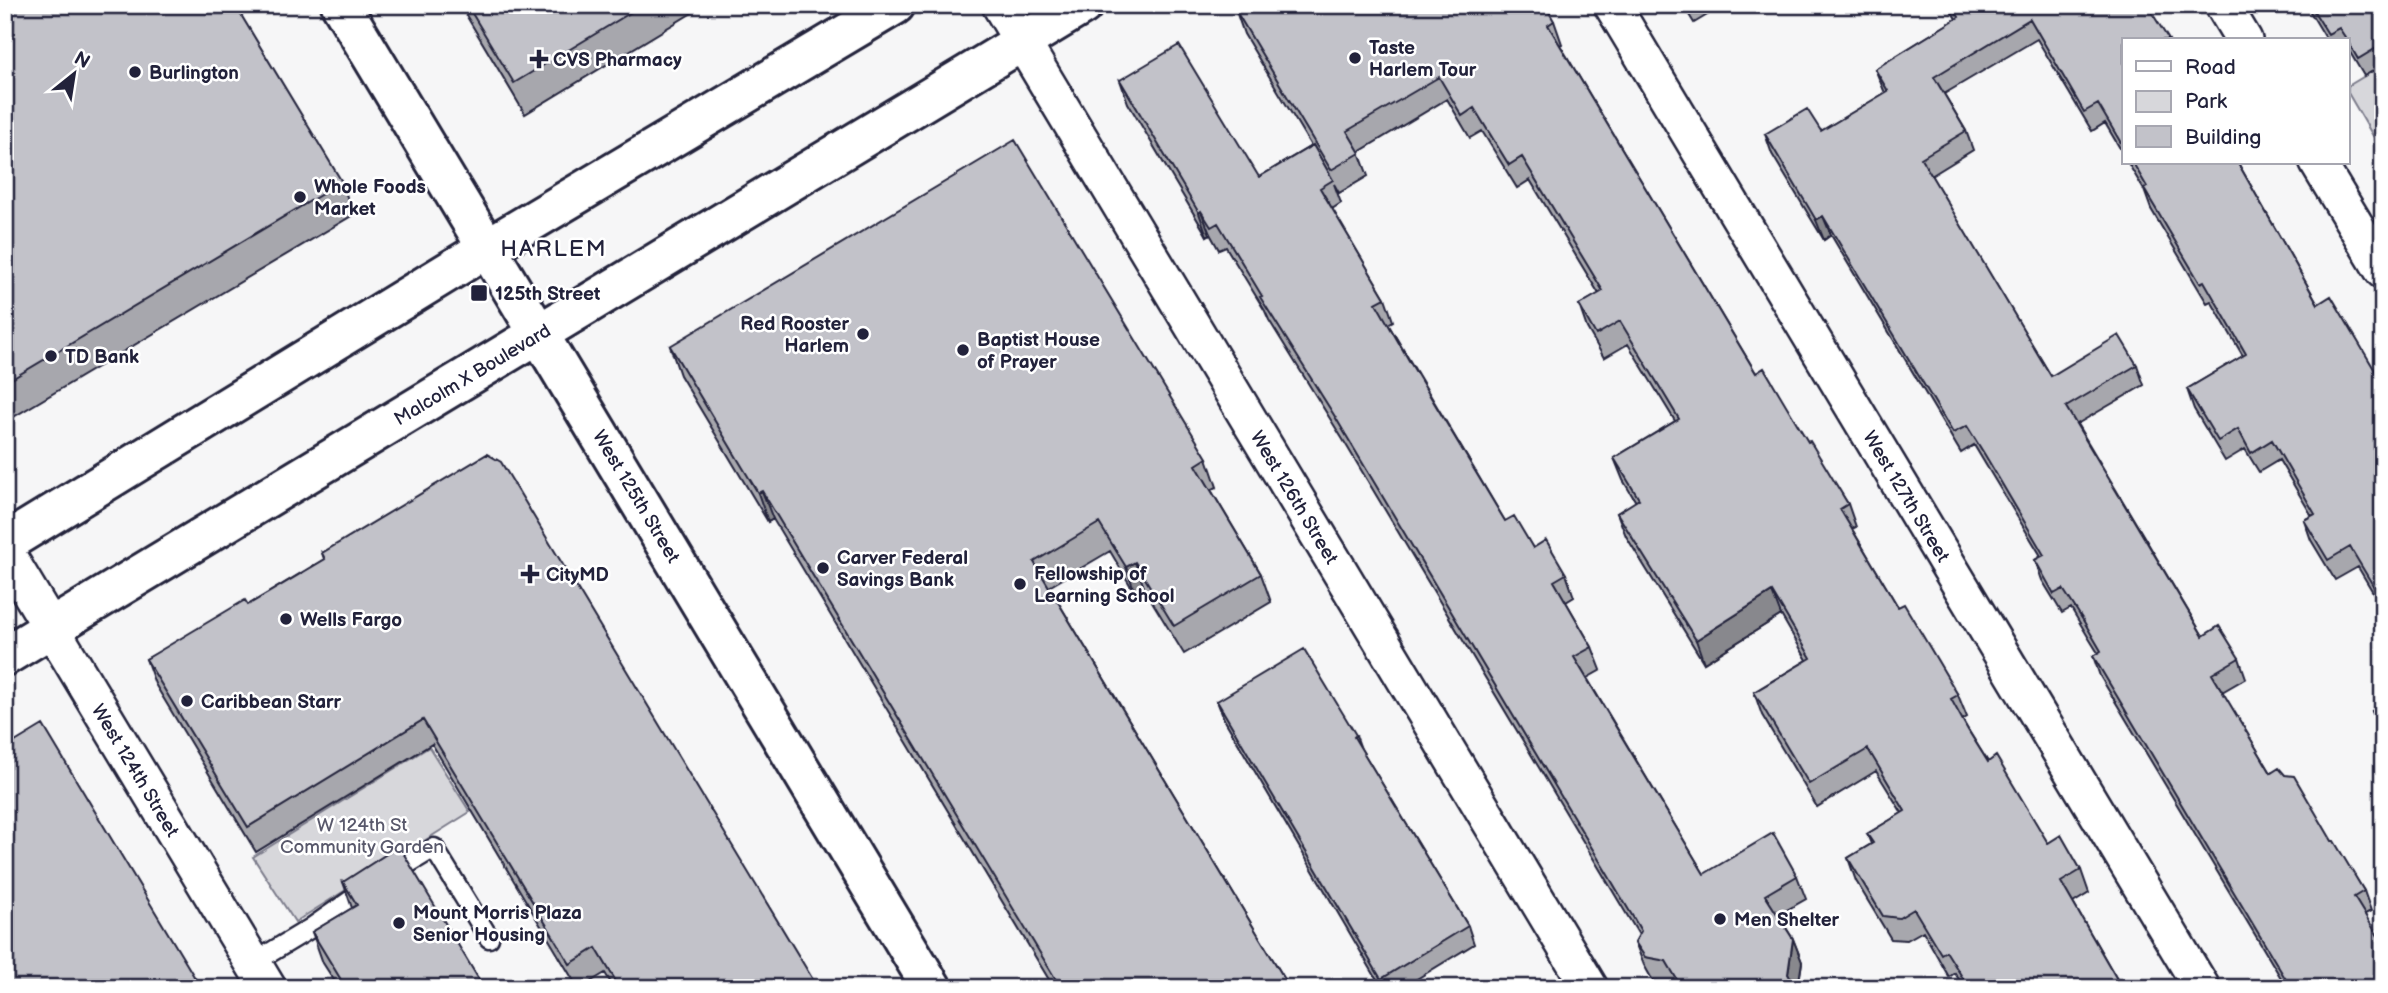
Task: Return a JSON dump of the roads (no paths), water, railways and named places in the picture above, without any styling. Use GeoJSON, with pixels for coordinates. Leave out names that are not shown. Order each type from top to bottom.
{"type":"FeatureCollection","features":[{"type":"Feature","properties":{"kind":"main road","name":"West 125th Street"},"geometry":{"type":"LineString","coordinates":[[341,5],[932,988]]}},
{"type":"Feature","properties":{"kind":"main road"},"geometry":{"type":"LineString","coordinates":[[5,543],[487,248],[895,5]]}},
{"type":"Feature","properties":{"kind":"main road","name":"Malcolm X Boulevard"},"geometry":{"type":"LineString","coordinates":[[5,656],[1083,5]]}},
{"type":"Feature","properties":{"kind":"street","name":"West 126th Street"},"geometry":{"type":"LineString","coordinates":[[1000,5],[1590,988]]}},
{"type":"Feature","properties":{"kind":"street","name":"West 127th Street"},"geometry":{"type":"LineString","coordinates":[[1612,5],[2202,988]]}},
{"type":"Feature","properties":{"kind":"street"},"geometry":{"type":"LineString","coordinates":[[2223,5],[2243,38]]}},
{"type":"Feature","properties":{"kind":"street"},"geometry":{"type":"LineString","coordinates":[[2319,164],[2383,271]]}},
{"type":"Feature","properties":{"kind":"street","name":"West 124th Street"},"geometry":{"type":"LineString","coordinates":[[5,551],[260,975]]}},
{"type":"Feature","properties":{"kind":"lane"},"geometry":{"type":"LineString","coordinates":[[260,975],[311,928],[374,884],[434,848],[489,938]]}},
{"type":"Feature","properties":{"kind":"place","name":"Taste Harlem Tour"},"geometry":{"type":"Point","coordinates":[1355,58]}},
{"type":"Feature","properties":{"kind":"place","name":"CVS Pharmacy"},"geometry":{"type":"Point","coordinates":[539,59]}},
{"type":"Feature","properties":{"kind":"place","name":"Burlington"},"geometry":{"type":"Point","coordinates":[135,72]}},
{"type":"Feature","properties":{"kind":"place","name":"Whole Foods Market"},"geometry":{"type":"Point","coordinates":[300,197]}},
{"type":"Feature","properties":{"kind":"place","name":"125th Street"},"geometry":{"type":"Point","coordinates":[479,293]}},
{"type":"Feature","properties":{"kind":"place","name":"Red Rooster Harlem"},"geometry":{"type":"Point","coordinates":[863,334]}},
{"type":"Feature","properties":{"kind":"place","name":"Baptist House of Prayer"},"geometry":{"type":"Point","coordinates":[963,350]}},
{"type":"Feature","properties":{"kind":"place","name":"TD Bank"},"geometry":{"type":"Point","coordinates":[51,356]}},
{"type":"Feature","properties":{"kind":"place","name":"Carver Federal Savings Bank"},"geometry":{"type":"Point","coordinates":[823,568]}},
{"type":"Feature","properties":{"kind":"place","name":"CityMD"},"geometry":{"type":"Point","coordinates":[530,574]}},
{"type":"Feature","properties":{"kind":"place","name":"Fellowship of Learning School"},"geometry":{"type":"Point","coordinates":[1020,584]}},
{"type":"Feature","properties":{"kind":"place","name":"Wells Fargo"},"geometry":{"type":"Point","coordinates":[286,619]}},
{"type":"Feature","properties":{"kind":"place","name":"Caribbean Starr"},"geometry":{"type":"Point","coordinates":[187,701]}},
{"type":"Feature","properties":{"kind":"place","name":"Men Shelter"},"geometry":{"type":"Point","coordinates":[1720,919]}},
{"type":"Feature","properties":{"kind":"place","name":"Mount Morris Plaza Senior Housing"},"geometry":{"type":"Point","coordinates":[399,923]}},
{"type":"Feature","properties":{"kind":"district","name":"HARLEM"},"geometry":{"type":"Point","coordinates":[554,248]}},
{"type":"Feature","properties":{"kind":"park label","name":"W 124th St Community Garden"},"geometry":{"type":"Point","coordinates":[362,835]}}]}
